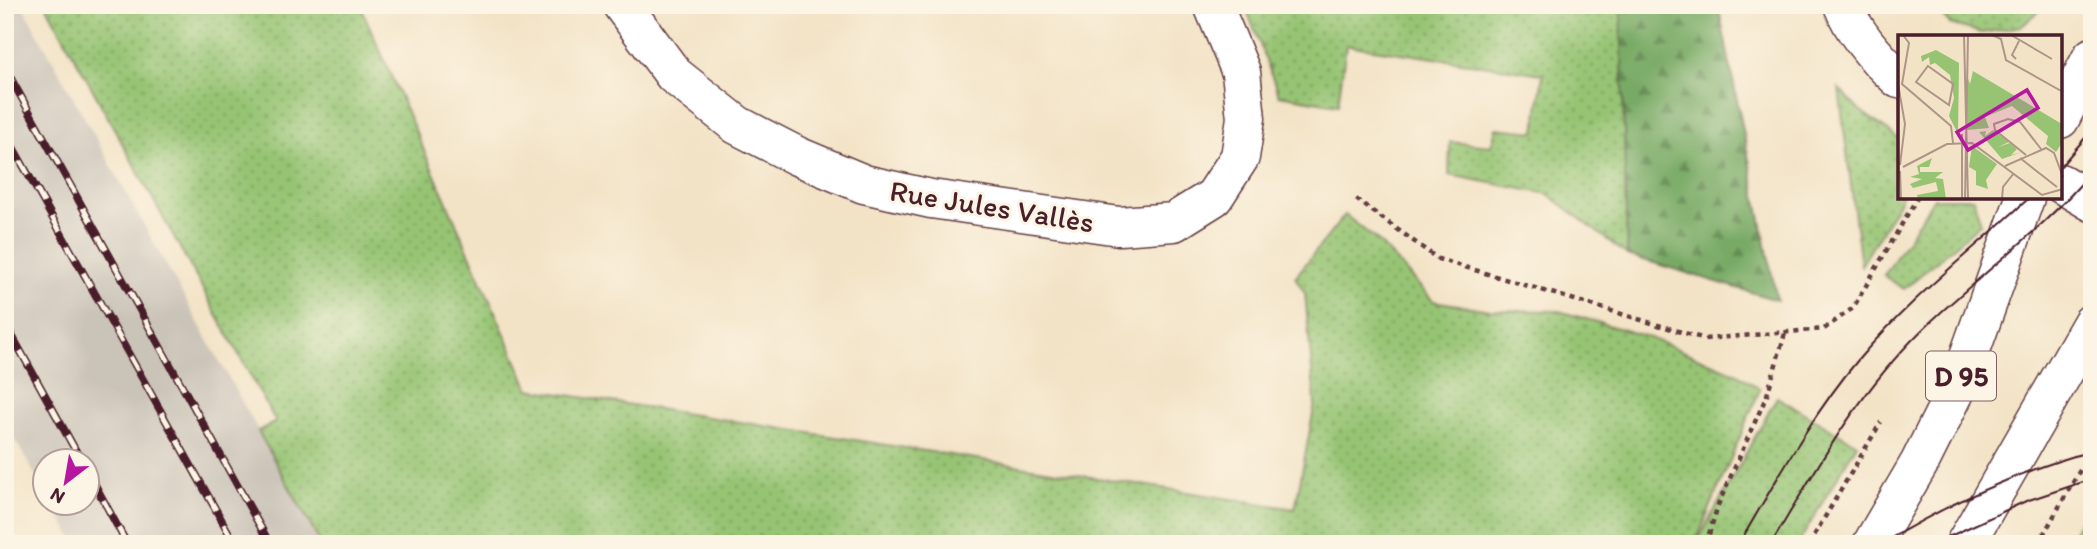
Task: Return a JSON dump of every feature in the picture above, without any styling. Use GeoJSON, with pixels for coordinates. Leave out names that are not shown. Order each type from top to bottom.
{"type":"FeatureCollection","features":[{"type":"Feature","properties":{"kind":"street","name":"Rue Jules Vallès"},"geometry":{"type":"LineString","coordinates":[[622,5],[674,75],[737,125],[797,156],[864,184],[930,199],[1119,226],[1174,222],[1214,197],[1240,157],[1246,118],[1241,72],[1213,5]]}},
{"type":"Feature","properties":{"kind":"street"},"geometry":{"type":"LineString","coordinates":[[1843,5],[1848,17],[1881,62],[1898,78]]}},
{"type":"Feature","properties":{"kind":"street"},"geometry":{"type":"LineString","coordinates":[[2062,115],[2092,57]]}},
{"type":"Feature","properties":{"kind":"street"},"geometry":{"type":"LineString","coordinates":[[2062,184],[2092,202]]}},
{"type":"Feature","properties":{"kind":"street","name":"D 95"},"geometry":{"type":"LineString","coordinates":[[1872,544],[1920,462],[1959,384],[2024,200]]}},
{"type":"Feature","properties":{"kind":"street","name":"D 95"},"geometry":{"type":"LineString","coordinates":[[1965,544],[2092,323]]}},
{"type":"Feature","properties":{"kind":"path"},"geometry":{"type":"LineString","coordinates":[[1356,199],[1438,259],[1705,339],[1786,330],[1824,329],[1853,308],[1916,200]]}},
{"type":"Feature","properties":{"kind":"path"},"geometry":{"type":"LineString","coordinates":[[1706,544],[1718,505],[1767,395],[1786,330]]}},
{"type":"Feature","properties":{"kind":"path"},"geometry":{"type":"LineString","coordinates":[[1810,544],[1887,412]]}},
{"type":"Feature","properties":{"kind":"path"},"geometry":{"type":"LineString","coordinates":[[2038,544],[2091,451]]}},
{"type":"Feature","properties":{"kind":"shaded area"},"geometry":{"type":"Polygon","coordinates":[[[5,5],[22,5],[321,544],[76,544],[60,518],[102,518],[102,448],[32,448],[32,470],[5,423],[5,5]]]}},
{"type":"Feature","properties":{"kind":"green space"},"geometry":{"type":"Polygon","coordinates":[[[46,5],[360,5],[529,389],[1295,509],[1315,403],[1305,293],[1295,277],[1345,215],[1379,242],[1433,301],[1490,310],[1559,311],[1645,336],[1736,373],[1760,389],[1695,544],[321,544],[258,431],[276,422],[46,5]]]}},
{"type":"Feature","properties":{"kind":"green space"},"geometry":{"type":"Polygon","coordinates":[[[1245,5],[1621,5],[1627,255],[1548,194],[1449,175],[1450,142],[1491,146],[1496,128],[1535,132],[1543,74],[1346,45],[1338,105],[1279,95],[1245,5]]]}},
{"type":"Feature","properties":{"kind":"green space"},"geometry":{"type":"Polygon","coordinates":[[[1621,5],[1718,5],[1777,300],[1627,255],[1621,5]]]}},
{"type":"Feature","properties":{"kind":"green space"},"geometry":{"type":"Polygon","coordinates":[[[1931,5],[2046,5],[2022,26],[1982,33],[1950,24],[1931,5]]]}},
{"type":"Feature","properties":{"kind":"green space"},"geometry":{"type":"Polygon","coordinates":[[[1839,89],[1857,108],[1898,138],[1900,200],[1861,266],[1839,89]]]}},
{"type":"Feature","properties":{"kind":"green space"},"geometry":{"type":"Polygon","coordinates":[[[1933,200],[1974,200],[1981,223],[1904,289],[1884,276],[1933,200]]]}},
{"type":"Feature","properties":{"kind":"green space"},"geometry":{"type":"Polygon","coordinates":[[[1777,397],[1857,444],[1798,544],[1696,544],[1777,397]]]}},
{"type":"Feature","properties":{"kind":"green space"},"geometry":{"type":"Polygon","coordinates":[[[2092,501],[2092,544],[2067,544],[2092,501]]]}},
{"type":"Feature","properties":{"kind":"tram line"},"geometry":{"type":"LineString","coordinates":[[2062,165],[2092,130]]}},
{"type":"Feature","properties":{"kind":"tram line"},"geometry":{"type":"LineString","coordinates":[[1771,544],[1839,433],[1898,355],[1942,311],[2031,234],[2092,171]]}},
{"type":"Feature","properties":{"kind":"tram line"},"geometry":{"type":"LineString","coordinates":[[1739,544],[1809,426],[1858,360],[1919,296],[2027,200]]}},
{"type":"Feature","properties":{"kind":"tram line"},"geometry":{"type":"LineString","coordinates":[[1881,544],[1983,490],[2037,468],[2092,451]]}},
{"type":"Feature","properties":{"kind":"tram line"},"geometry":{"type":"LineString","coordinates":[[1933,544],[2026,501],[2092,479]]}},
{"type":"Feature","properties":{"kind":"railway"},"geometry":{"type":"LineString","coordinates":[[5,68],[270,544]]}},
{"type":"Feature","properties":{"kind":"railway"},"geometry":{"type":"LineString","coordinates":[[5,133],[235,544]]}},
{"type":"Feature","properties":{"kind":"railway"},"geometry":{"type":"LineString","coordinates":[[5,323],[74,448]]}},
{"type":"Feature","properties":{"kind":"railway"},"geometry":{"type":"LineString","coordinates":[[102,498],[127,544]]}}]}
